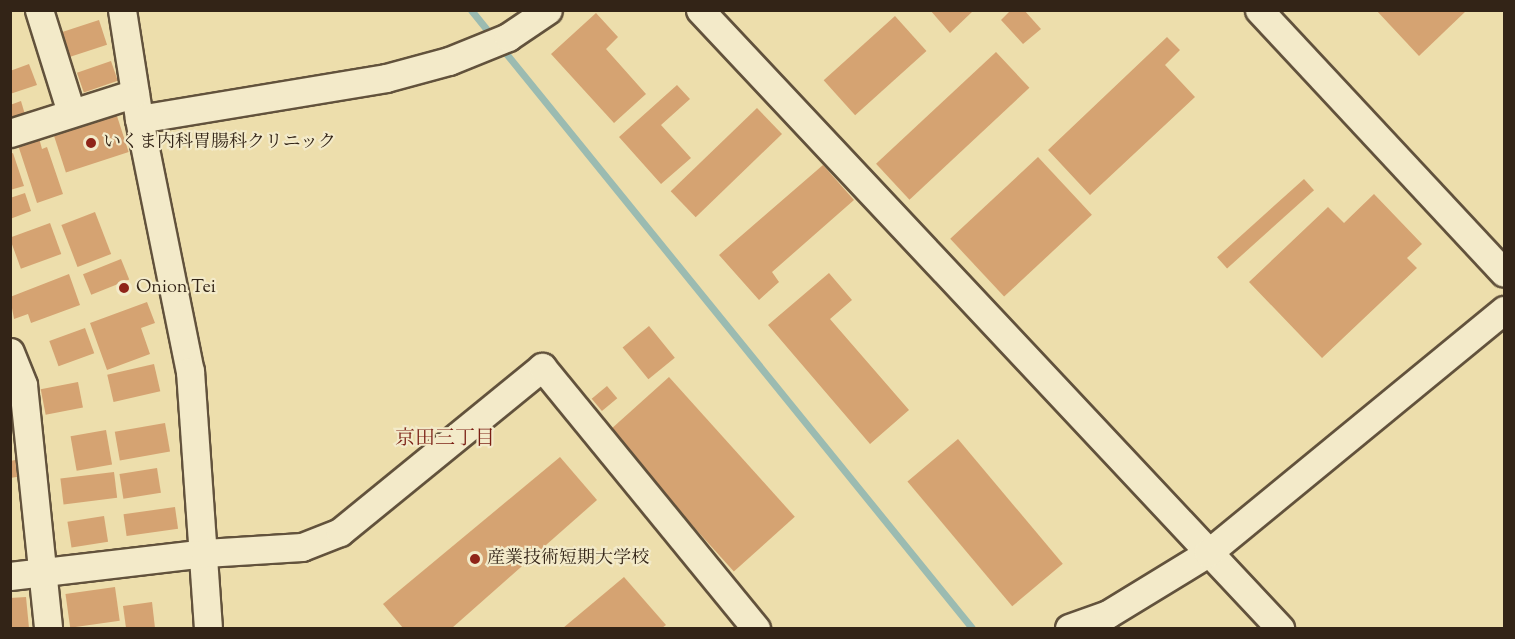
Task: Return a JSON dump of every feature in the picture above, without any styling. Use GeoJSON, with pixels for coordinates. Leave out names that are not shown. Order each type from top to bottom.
{"type":"FeatureCollection","features":[{"type":"Feature","properties":{"kind":"street"},"geometry":{"type":"LineString","coordinates":[[39,10],[71,112]]}},
{"type":"Feature","properties":{"kind":"street"},"geometry":{"type":"LineString","coordinates":[[122,10],[139,119],[190,371],[205,553],[208,628]]}},
{"type":"Feature","properties":{"kind":"street"},"geometry":{"type":"LineString","coordinates":[[139,119],[386,78],[449,61],[497,42],[548,10]]}},
{"type":"Feature","properties":{"kind":"street"},"geometry":{"type":"LineString","coordinates":[[700,10],[1280,628]]}},
{"type":"Feature","properties":{"kind":"street"},"geometry":{"type":"LineString","coordinates":[[1260,10],[1504,273]]}},
{"type":"Feature","properties":{"kind":"street"},"geometry":{"type":"LineString","coordinates":[[10,133],[135,93]]}},
{"type":"Feature","properties":{"kind":"street"},"geometry":{"type":"LineString","coordinates":[[1069,628],[1108,614],[1208,552],[1504,310]]}},
{"type":"Feature","properties":{"kind":"street"},"geometry":{"type":"LineString","coordinates":[[10,352],[23,385],[48,628]]}},
{"type":"Feature","properties":{"kind":"street"},"geometry":{"type":"LineString","coordinates":[[10,576],[205,553],[302,547],[340,532],[542,367],[756,628]]}},
{"type":"Feature","properties":{"kind":"building"},"geometry":{"type":"Polygon","coordinates":[[[930,10],[974,10],[950,33],[930,10]]]}},
{"type":"Feature","properties":{"kind":"building"},"geometry":{"type":"Polygon","coordinates":[[[1011,10],[1024,10],[1041,29],[1023,44],[1001,20],[1011,10]]]}},
{"type":"Feature","properties":{"kind":"building"},"geometry":{"type":"Polygon","coordinates":[[[1376,10],[1467,10],[1419,56],[1376,10]]]}},
{"type":"Feature","properties":{"kind":"building"},"geometry":{"type":"Polygon","coordinates":[[[596,13],[618,37],[606,49],[646,94],[614,123],[551,54],[596,13]]]}},
{"type":"Feature","properties":{"kind":"building"},"geometry":{"type":"Polygon","coordinates":[[[895,16],[926,51],[855,115],[824,80],[895,16]]]}},
{"type":"Feature","properties":{"kind":"building"},"geometry":{"type":"Polygon","coordinates":[[[99,20],[107,45],[68,57],[60,33],[99,20]]]}},
{"type":"Feature","properties":{"kind":"building"},"geometry":{"type":"Polygon","coordinates":[[[1167,37],[1180,50],[1165,65],[1195,97],[1090,195],[1048,150],[1167,37]]]}},
{"type":"Feature","properties":{"kind":"building"},"geometry":{"type":"Polygon","coordinates":[[[996,52],[1029,88],[909,200],[876,164],[996,52]]]}},
{"type":"Feature","properties":{"kind":"building"},"geometry":{"type":"Polygon","coordinates":[[[111,61],[118,81],[84,93],[77,73],[111,61]]]}},
{"type":"Feature","properties":{"kind":"building"},"geometry":{"type":"Polygon","coordinates":[[[29,64],[37,85],[10,94],[10,71],[29,64]]]}},
{"type":"Feature","properties":{"kind":"building"},"geometry":{"type":"Polygon","coordinates":[[[677,85],[690,99],[661,125],[691,158],[661,184],[619,137],[677,85]]]}},
{"type":"Feature","properties":{"kind":"building"},"geometry":{"type":"Polygon","coordinates":[[[21,101],[26,118],[10,124],[10,105],[21,101]]]}},
{"type":"Feature","properties":{"kind":"building"},"geometry":{"type":"Polygon","coordinates":[[[757,108],[782,134],[696,217],[671,191],[757,108]]]}},
{"type":"Feature","properties":{"kind":"building","name":"いくま内科胃腸科クリニック"},"geometry":{"type":"Polygon","coordinates":[[[116,113],[129,152],[66,172],[53,133],[116,113]]]}},
{"type":"Feature","properties":{"kind":"building"},"geometry":{"type":"Polygon","coordinates":[[[39,138],[42,149],[47,147],[63,194],[37,203],[18,145],[39,138]]]}},
{"type":"Feature","properties":{"kind":"building"},"geometry":{"type":"Polygon","coordinates":[[[13,153],[24,186],[10,190],[10,154],[13,153]]]}},
{"type":"Feature","properties":{"kind":"building"},"geometry":{"type":"Polygon","coordinates":[[[1038,157],[1092,215],[1004,297],[950,239],[1038,157]]]}},
{"type":"Feature","properties":{"kind":"building"},"geometry":{"type":"Polygon","coordinates":[[[823,165],[854,200],[772,272],[779,282],[759,300],[719,255],[823,165]]]}},
{"type":"Feature","properties":{"kind":"building"},"geometry":{"type":"Polygon","coordinates":[[[1304,179],[1314,190],[1227,268],[1217,257],[1304,179]]]}},
{"type":"Feature","properties":{"kind":"building"},"geometry":{"type":"Polygon","coordinates":[[[25,193],[31,211],[10,219],[10,198],[25,193]]]}},
{"type":"Feature","properties":{"kind":"building"},"geometry":{"type":"Polygon","coordinates":[[[1374,194],[1422,244],[1407,258],[1417,268],[1322,358],[1249,282],[1328,207],[1344,223],[1374,194]]]}},
{"type":"Feature","properties":{"kind":"building"},"geometry":{"type":"Polygon","coordinates":[[[95,212],[111,254],[78,267],[61,225],[95,212]]]}},
{"type":"Feature","properties":{"kind":"building"},"geometry":{"type":"Polygon","coordinates":[[[50,223],[61,254],[21,269],[10,238],[50,223]]]}},
{"type":"Feature","properties":{"kind":"building"},"geometry":{"type":"Polygon","coordinates":[[[121,259],[129,279],[91,295],[83,274],[121,259]]]}},
{"type":"Feature","properties":{"kind":"building"},"geometry":{"type":"Polygon","coordinates":[[[829,273],[852,300],[830,319],[909,410],[870,444],[768,325],[829,273]]]}},
{"type":"Feature","properties":{"kind":"building"},"geometry":{"type":"Polygon","coordinates":[[[69,274],[80,305],[31,323],[28,314],[14,319],[10,297],[69,274]]]}},
{"type":"Feature","properties":{"kind":"building"},"geometry":{"type":"Polygon","coordinates":[[[147,302],[155,323],[141,328],[150,354],[107,370],[90,323],[147,302]]]}},
{"type":"Feature","properties":{"kind":"building"},"geometry":{"type":"Polygon","coordinates":[[[649,326],[675,358],[648,379],[623,347],[649,326]]]}},
{"type":"Feature","properties":{"kind":"building"},"geometry":{"type":"Polygon","coordinates":[[[85,328],[94,353],[59,366],[49,341],[85,328]]]}},
{"type":"Feature","properties":{"kind":"building"},"geometry":{"type":"Polygon","coordinates":[[[154,364],[160,391],[114,402],[107,375],[154,364]]]}},
{"type":"Feature","properties":{"kind":"building"},"geometry":{"type":"Polygon","coordinates":[[[669,377],[795,517],[734,572],[608,432],[669,377]]]}},
{"type":"Feature","properties":{"kind":"building"},"geometry":{"type":"Polygon","coordinates":[[[78,382],[83,408],[46,415],[41,389],[78,382]]]}},
{"type":"Feature","properties":{"kind":"building"},"geometry":{"type":"Polygon","coordinates":[[[607,386],[617,398],[602,411],[592,399],[607,386]]]}},
{"type":"Feature","properties":{"kind":"building"},"geometry":{"type":"Polygon","coordinates":[[[165,423],[170,452],[120,460],[115,432],[165,423]]]}},
{"type":"Feature","properties":{"kind":"building"},"geometry":{"type":"Polygon","coordinates":[[[106,430],[112,464],[77,471],[71,436],[106,430]]]}},
{"type":"Feature","properties":{"kind":"building"},"geometry":{"type":"Polygon","coordinates":[[[958,439],[1063,564],[1012,606],[907,481],[958,439]]]}},
{"type":"Feature","properties":{"kind":"building"},"geometry":{"type":"Polygon","coordinates":[[[560,457],[597,500],[452,628],[403,628],[383,604],[560,457]]]}},
{"type":"Feature","properties":{"kind":"building"},"geometry":{"type":"Polygon","coordinates":[[[21,459],[23,476],[10,478],[10,461],[21,459]]]}},
{"type":"Feature","properties":{"kind":"building"},"geometry":{"type":"Polygon","coordinates":[[[157,468],[161,493],[123,499],[119,474],[157,468]]]}},
{"type":"Feature","properties":{"kind":"building"},"geometry":{"type":"Polygon","coordinates":[[[114,472],[117,498],[64,504],[60,479],[114,472]]]}},
{"type":"Feature","properties":{"kind":"building"},"geometry":{"type":"Polygon","coordinates":[[[175,507],[178,529],[127,536],[124,514],[175,507]]]}},
{"type":"Feature","properties":{"kind":"building"},"geometry":{"type":"Polygon","coordinates":[[[104,516],[108,542],[72,547],[67,522],[104,516]]]}},
{"type":"Feature","properties":{"kind":"building"},"geometry":{"type":"Polygon","coordinates":[[[624,577],[666,625],[662,628],[563,628],[624,577]]]}},
{"type":"Feature","properties":{"kind":"building"},"geometry":{"type":"Polygon","coordinates":[[[115,587],[120,621],[70,628],[65,594],[115,587]]]}},
{"type":"Feature","properties":{"kind":"building"},"geometry":{"type":"Polygon","coordinates":[[[26,597],[29,628],[10,628],[10,598],[26,597]]]}},
{"type":"Feature","properties":{"kind":"building"},"geometry":{"type":"Polygon","coordinates":[[[152,602],[155,628],[126,628],[123,606],[152,602]]]}},
{"type":"Feature","properties":{"kind":"waterway"},"geometry":{"type":"LineString","coordinates":[[471,10],[493,37]]}},
{"type":"Feature","properties":{"kind":"waterway"},"geometry":{"type":"LineString","coordinates":[[500,46],[972,628]]}},
{"type":"Feature","properties":{"kind":"place","name":"いくま内科胃腸科クリニック"},"geometry":{"type":"Point","coordinates":[91,143]}},
{"type":"Feature","properties":{"kind":"place","name":"Onion Tei"},"geometry":{"type":"Point","coordinates":[124,288]}},
{"type":"Feature","properties":{"kind":"place","name":"産業技術短期大学校"},"geometry":{"type":"Point","coordinates":[475,559]}},
{"type":"Feature","properties":{"kind":"district","name":"京田三丁目"},"geometry":{"type":"Point","coordinates":[445,439]}}]}
